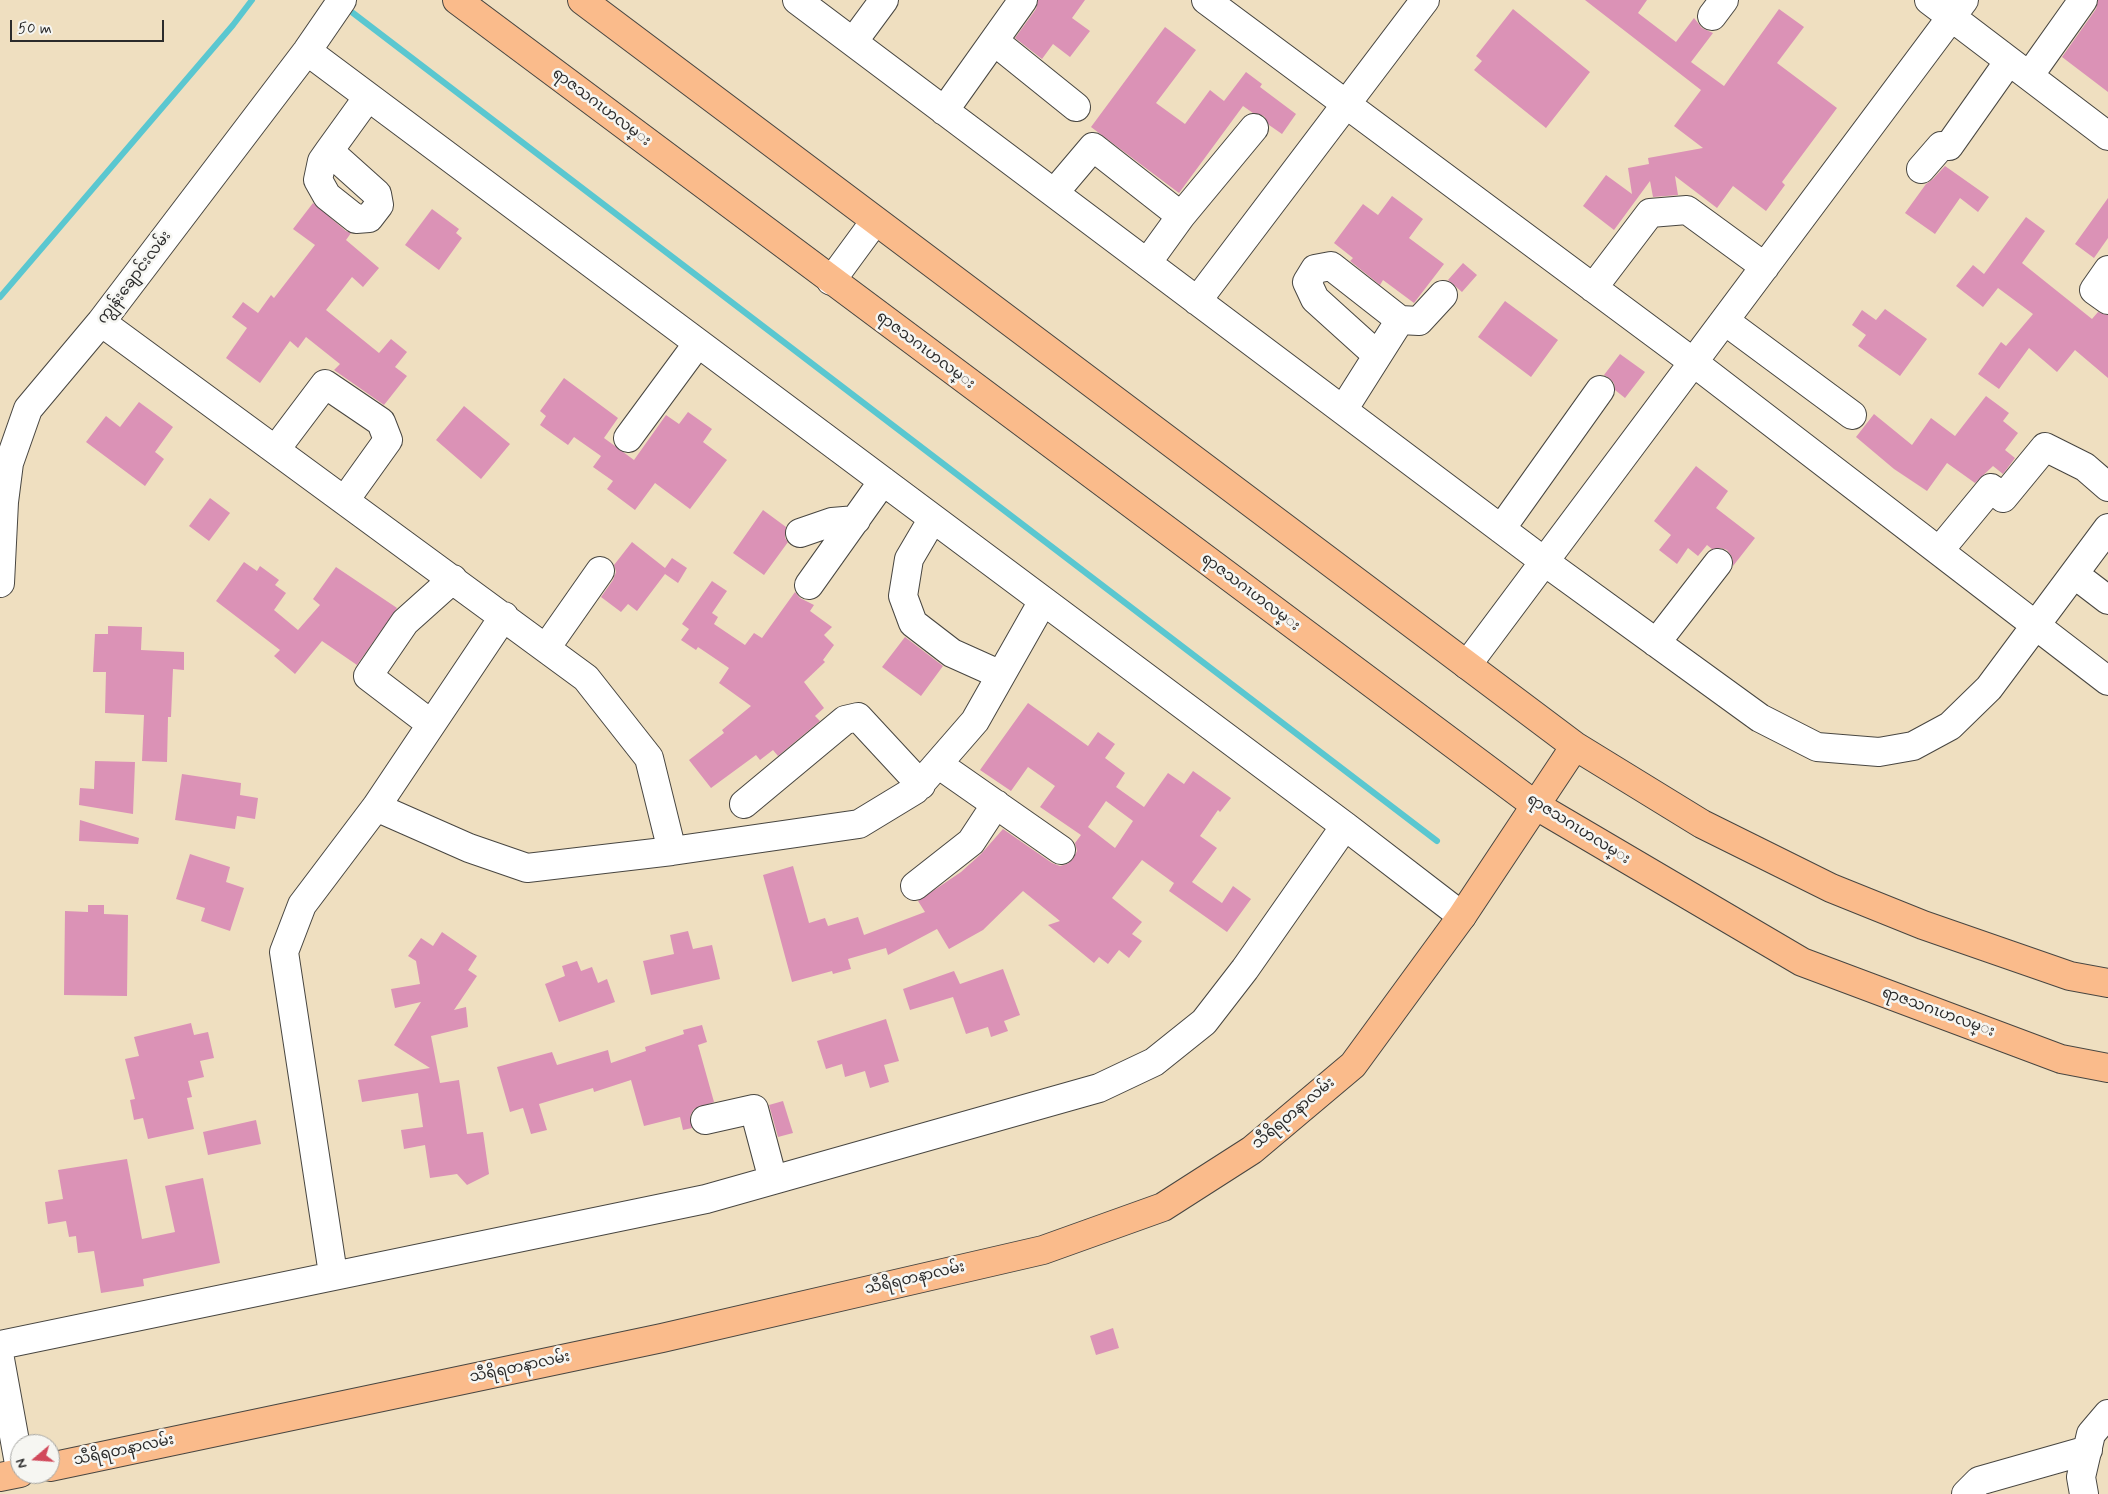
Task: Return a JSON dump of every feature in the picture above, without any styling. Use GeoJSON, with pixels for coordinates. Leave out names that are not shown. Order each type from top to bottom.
{"type":"FeatureCollection","features":[{"type":"Feature","properties":{"kind":"main road","name":"ရာဇသဂၤဟလမ္း"},"geometry":{"type":"LineString","coordinates":[[457,0],[1535,806],[1802,962],[2061,1059],[2108,1068]]}},
{"type":"Feature","properties":{"kind":"main road"},"geometry":{"type":"LineString","coordinates":[[582,0],[1575,746],[1702,824],[1831,888],[1923,925],[2070,976],[2108,983]]}},
{"type":"Feature","properties":{"kind":"main road","name":"သီရိရတနာလမ်း"},"geometry":{"type":"LineString","coordinates":[[60,1465],[662,1338],[1033,1252],[1163,1207],[1252,1150],[1353,1065],[1462,916],[1575,746]]}},
{"type":"Feature","properties":{"kind":"street","name":"ကျွန်းချောင်းလမ်း"},"geometry":{"type":"LineString","coordinates":[[0,583],[4,502],[9,463],[28,409],[101,322],[307,52],[342,0]]}},
{"type":"Feature","properties":{"kind":"street"},"geometry":{"type":"LineString","coordinates":[[797,0],[1544,562],[1760,718],[1816,747],[1880,752],[1913,746],[1950,726],[1989,688],[2108,528]]}},
{"type":"Feature","properties":{"kind":"street"},"geometry":{"type":"LineString","coordinates":[[853,42],[884,0]]}},
{"type":"Feature","properties":{"kind":"street"},"geometry":{"type":"LineString","coordinates":[[944,111],[1023,0]]}},
{"type":"Feature","properties":{"kind":"street"},"geometry":{"type":"LineString","coordinates":[[1206,0],[1693,362],[2108,681]]}},
{"type":"Feature","properties":{"kind":"street"},"geometry":{"type":"LineString","coordinates":[[1198,301],[1425,0]]}},
{"type":"Feature","properties":{"kind":"street"},"geometry":{"type":"LineString","coordinates":[[1929,0],[1958,8],[2019,68],[2108,136]]}},
{"type":"Feature","properties":{"kind":"street"},"geometry":{"type":"LineString","coordinates":[[1921,169],[1941,146],[1949,146],[2083,0]]}},
{"type":"Feature","properties":{"kind":"street"},"geometry":{"type":"LineString","coordinates":[[1467,665],[1958,8]]}},
{"type":"Feature","properties":{"kind":"street"},"geometry":{"type":"LineString","coordinates":[[994,41],[1076,107]]}},
{"type":"Feature","properties":{"kind":"street"},"geometry":{"type":"LineString","coordinates":[[307,52],[1345,826],[1462,916]]}},
{"type":"Feature","properties":{"kind":"street"},"geometry":{"type":"LineString","coordinates":[[329,151],[368,97]]}},
{"type":"Feature","properties":{"kind":"street"},"geometry":{"type":"LineString","coordinates":[[1147,263],[1181,216],[1254,128]]}},
{"type":"Feature","properties":{"kind":"street"},"geometry":{"type":"LineString","coordinates":[[1054,193],[1093,146],[1181,216]]}},
{"type":"Feature","properties":{"kind":"street"},"geometry":{"type":"LineString","coordinates":[[1593,288],[1650,213],[1687,210],[1765,267]]}},
{"type":"Feature","properties":{"kind":"street"},"geometry":{"type":"LineString","coordinates":[[831,280],[875,221]]}},
{"type":"Feature","properties":{"kind":"street"},"geometry":{"type":"LineString","coordinates":[[1377,355],[1315,299],[1306,282],[1315,269],[1331,266],[1400,320],[1419,321],[1443,295]]}},
{"type":"Feature","properties":{"kind":"street"},"geometry":{"type":"LineString","coordinates":[[2108,270],[2094,290],[2108,300]]}},
{"type":"Feature","properties":{"kind":"street"},"geometry":{"type":"LineString","coordinates":[[1342,410],[1400,320]]}},
{"type":"Feature","properties":{"kind":"street"},"geometry":{"type":"LineString","coordinates":[[1724,321],[1852,415]]}},
{"type":"Feature","properties":{"kind":"street"},"geometry":{"type":"LineString","coordinates":[[101,322],[586,678],[649,758],[672,851]]}},
{"type":"Feature","properties":{"kind":"street"},"geometry":{"type":"LineString","coordinates":[[628,438],[698,343]]}},
{"type":"Feature","properties":{"kind":"street"},"geometry":{"type":"LineString","coordinates":[[276,449],[325,384],[381,422],[388,440],[345,500]]}},
{"type":"Feature","properties":{"kind":"street"},"geometry":{"type":"LineString","coordinates":[[1501,530],[1600,390]]}},
{"type":"Feature","properties":{"kind":"street"},"geometry":{"type":"LineString","coordinates":[[1939,552],[1990,488],[2003,498],[2045,447],[2085,467],[2108,486]]}},
{"type":"Feature","properties":{"kind":"street"},"geometry":{"type":"LineString","coordinates":[[809,585],[882,481]]}},
{"type":"Feature","properties":{"kind":"street"},"geometry":{"type":"LineString","coordinates":[[800,533],[832,522],[856,520]]}},
{"type":"Feature","properties":{"kind":"street"},"geometry":{"type":"LineString","coordinates":[[929,525],[909,559],[904,587],[903,596],[913,623],[952,653],[1001,675]]}},
{"type":"Feature","properties":{"kind":"street"},"geometry":{"type":"LineString","coordinates":[[1656,643],[1718,563]]}},
{"type":"Feature","properties":{"kind":"street"},"geometry":{"type":"LineString","coordinates":[[546,648],[600,571]]}},
{"type":"Feature","properties":{"kind":"street"},"geometry":{"type":"LineString","coordinates":[[2074,574],[2108,600]]}},
{"type":"Feature","properties":{"kind":"street"},"geometry":{"type":"LineString","coordinates":[[431,724],[368,676],[404,622],[453,579]]}},
{"type":"Feature","properties":{"kind":"street"},"geometry":{"type":"LineString","coordinates":[[376,807],[469,848],[527,868],[672,851],[859,824],[921,785],[975,721],[1043,601]]}},
{"type":"Feature","properties":{"kind":"street"},"geometry":{"type":"LineString","coordinates":[[333,1274],[284,952],[302,905],[376,807],[504,616]]}},
{"type":"Feature","properties":{"kind":"street"},"geometry":{"type":"LineString","coordinates":[[744,804],[845,720],[858,717],[921,785]]}},
{"type":"Feature","properties":{"kind":"street"},"geometry":{"type":"LineString","coordinates":[[938,764],[1061,850]]}},
{"type":"Feature","properties":{"kind":"street"},"geometry":{"type":"LineString","coordinates":[[915,886],[971,842],[996,804]]}},
{"type":"Feature","properties":{"kind":"street"},"geometry":{"type":"LineString","coordinates":[[0,1345],[333,1274],[706,1199],[1099,1088],[1154,1062],[1204,1022],[1245,969],[1345,826]]}},
{"type":"Feature","properties":{"kind":"street"},"geometry":{"type":"LineString","coordinates":[[705,1120],[754,1110],[773,1180]]}},
{"type":"Feature","properties":{"kind":"street"},"geometry":{"type":"LineString","coordinates":[[0,1359],[14,1434]]}},
{"type":"Feature","properties":{"kind":"street"},"geometry":{"type":"LineString","coordinates":[[2084,1494],[2081,1477],[2091,1434],[2108,1414]]}},
{"type":"Feature","properties":{"kind":"street"},"geometry":{"type":"LineString","coordinates":[[1966,1494],[1979,1480],[2088,1450]]}},
{"type":"Feature","properties":{"kind":"building"},"geometry":{"type":"Polygon","coordinates":[[[1038,0],[1085,0],[1072,18],[1090,31],[1070,57],[1053,44],[1042,59],[1015,38],[1036,9],[1038,0]]]}},
{"type":"Feature","properties":{"kind":"building"},"geometry":{"type":"Polygon","coordinates":[[[1585,0],[1647,0],[1638,13],[1676,42],[1694,18],[1702,28],[1713,33],[1691,62],[1724,86],[1779,9],[1804,27],[1777,63],[1837,108],[1782,182],[1785,185],[1766,211],[1733,186],[1717,208],[1675,176],[1678,195],[1653,197],[1650,181],[1614,230],[1583,206],[1606,175],[1632,194],[1628,168],[1649,164],[1648,158],[1703,148],[1674,126],[1701,90],[1585,0]]]}},
{"type":"Feature","properties":{"kind":"building"},"geometry":{"type":"Polygon","coordinates":[[[2098,0],[2108,0],[2108,92],[2062,57],[2096,9],[2098,0]]]}},
{"type":"Feature","properties":{"kind":"building"},"geometry":{"type":"Polygon","coordinates":[[[1513,9],[1590,72],[1546,128],[1474,70],[1482,61],[1476,56],[1513,9]]]}},
{"type":"Feature","properties":{"kind":"building"},"geometry":{"type":"Polygon","coordinates":[[[1165,27],[1196,50],[1156,103],[1185,124],[1210,90],[1224,101],[1246,72],[1262,84],[1260,87],[1296,114],[1282,134],[1269,125],[1264,116],[1253,113],[1243,106],[1179,193],[1091,127],[1165,27]]]}},
{"type":"Feature","properties":{"kind":"building"},"geometry":{"type":"Polygon","coordinates":[[[1945,166],[1989,197],[1978,212],[1960,198],[1935,234],[1905,213],[1926,184],[1945,166]]]}},
{"type":"Feature","properties":{"kind":"building"},"geometry":{"type":"Polygon","coordinates":[[[1392,196],[1423,219],[1409,238],[1444,264],[1414,303],[1383,280],[1380,285],[1350,261],[1353,258],[1334,243],[1363,204],[1378,215],[1392,196]]]}},
{"type":"Feature","properties":{"kind":"building"},"geometry":{"type":"Polygon","coordinates":[[[2108,198],[2108,238],[2094,258],[2075,244],[2108,198]]]}},
{"type":"Feature","properties":{"kind":"building"},"geometry":{"type":"Polygon","coordinates":[[[313,203],[346,231],[351,233],[346,240],[379,268],[363,287],[352,277],[326,310],[379,353],[391,339],[407,352],[395,367],[407,376],[384,405],[334,370],[340,364],[306,337],[298,348],[290,341],[260,383],[226,358],[247,328],[232,317],[243,302],[258,313],[271,295],[274,298],[315,245],[293,229],[313,203]]]}},
{"type":"Feature","properties":{"kind":"building"},"geometry":{"type":"Polygon","coordinates":[[[432,209],[459,229],[456,233],[462,238],[439,270],[405,245],[432,209]]]}},
{"type":"Feature","properties":{"kind":"building"},"geometry":{"type":"Polygon","coordinates":[[[2026,217],[2045,231],[2022,263],[2092,319],[2098,312],[2108,315],[2108,378],[2075,350],[2057,372],[2029,348],[1999,389],[1978,374],[2001,342],[2006,346],[2033,314],[1998,288],[1983,307],[1956,286],[1973,265],[1984,274],[2026,217]]]}},
{"type":"Feature","properties":{"kind":"building"},"geometry":{"type":"Polygon","coordinates":[[[1463,263],[1477,275],[1462,292],[1448,280],[1463,263]]]}},
{"type":"Feature","properties":{"kind":"building"},"geometry":{"type":"Polygon","coordinates":[[[1505,301],[1558,340],[1531,377],[1478,337],[1505,301]]]}},
{"type":"Feature","properties":{"kind":"building"},"geometry":{"type":"Polygon","coordinates":[[[1885,309],[1927,339],[1900,376],[1858,346],[1866,335],[1852,325],[1862,310],[1876,320],[1885,309]]]}},
{"type":"Feature","properties":{"kind":"building"},"geometry":{"type":"Polygon","coordinates":[[[1620,354],[1645,372],[1625,398],[1615,390],[1614,383],[1604,375],[1620,354]]]}},
{"type":"Feature","properties":{"kind":"building"},"geometry":{"type":"Polygon","coordinates":[[[564,378],[618,418],[604,438],[634,460],[666,415],[679,424],[688,412],[712,429],[703,442],[727,460],[690,509],[655,483],[635,510],[607,489],[613,481],[593,467],[601,456],[574,437],[568,445],[540,425],[546,416],[540,411],[564,378]]]}},
{"type":"Feature","properties":{"kind":"building"},"geometry":{"type":"Polygon","coordinates":[[[1986,396],[2009,413],[2003,421],[2018,433],[2005,450],[2015,458],[2003,474],[1993,466],[1975,483],[1947,463],[1927,491],[1894,469],[1856,437],[1874,414],[1912,445],[1931,418],[1955,436],[1986,396]]]}},
{"type":"Feature","properties":{"kind":"building"},"geometry":{"type":"Polygon","coordinates":[[[139,402],[173,427],[155,452],[164,459],[145,486],[86,442],[106,416],[120,427],[139,402]]]}},
{"type":"Feature","properties":{"kind":"building"},"geometry":{"type":"Polygon","coordinates":[[[464,406],[510,444],[481,479],[436,440],[464,406]]]}},
{"type":"Feature","properties":{"kind":"building"},"geometry":{"type":"Polygon","coordinates":[[[1696,466],[1728,491],[1716,508],[1755,538],[1733,566],[1732,557],[1727,550],[1721,548],[1712,549],[1707,545],[1698,556],[1688,548],[1677,564],[1659,550],[1671,535],[1654,521],[1696,466]]]}},
{"type":"Feature","properties":{"kind":"building"},"geometry":{"type":"Polygon","coordinates":[[[210,498],[230,513],[209,541],[189,526],[210,498]]]}},
{"type":"Feature","properties":{"kind":"building"},"geometry":{"type":"Polygon","coordinates":[[[763,510],[786,527],[785,538],[788,542],[764,575],[733,553],[763,510]]]}},
{"type":"Feature","properties":{"kind":"building"},"geometry":{"type":"Polygon","coordinates":[[[632,542],[665,568],[672,558],[687,568],[678,583],[665,574],[637,611],[628,604],[621,612],[601,597],[613,580],[616,572],[614,565],[632,542]]]}},
{"type":"Feature","properties":{"kind":"building"},"geometry":{"type":"Polygon","coordinates":[[[244,562],[257,571],[260,566],[279,580],[275,585],[286,593],[274,610],[298,630],[320,605],[313,599],[336,567],[397,608],[357,665],[322,641],[295,674],[274,656],[280,650],[216,601],[244,562]]]}},
{"type":"Feature","properties":{"kind":"building"},"geometry":{"type":"Polygon","coordinates":[[[712,581],[727,591],[712,613],[718,617],[714,624],[745,645],[754,633],[762,638],[795,592],[800,598],[814,605],[810,611],[832,627],[824,635],[834,645],[823,660],[825,662],[804,682],[824,708],[815,716],[820,721],[778,756],[773,750],[760,760],[756,755],[711,788],[689,760],[724,733],[722,730],[751,706],[719,683],[729,668],[698,647],[696,650],[681,640],[689,629],[682,624],[712,581]]]}},
{"type":"Feature","properties":{"kind":"building"},"geometry":{"type":"Polygon","coordinates":[[[108,626],[142,627],[141,650],[184,652],[184,670],[173,669],[171,717],[168,717],[167,762],[142,761],[144,715],[105,713],[106,672],[93,672],[95,634],[108,634],[108,626]]]}},
{"type":"Feature","properties":{"kind":"building"},"geometry":{"type":"Polygon","coordinates":[[[905,637],[943,666],[921,696],[882,667],[905,637]]]}},
{"type":"Feature","properties":{"kind":"building"},"geometry":{"type":"Polygon","coordinates":[[[1028,703],[1088,746],[1098,732],[1115,744],[1105,758],[1125,773],[1116,787],[1144,807],[1168,773],[1184,784],[1193,771],[1231,798],[1220,812],[1218,810],[1200,836],[1217,848],[1192,882],[1222,903],[1233,886],[1251,899],[1227,932],[1169,891],[1174,883],[1142,860],[1112,898],[1142,922],[1132,934],[1142,941],[1129,958],[1119,950],[1108,964],[1099,957],[1094,963],[1048,925],[1060,921],[1023,891],[983,930],[949,949],[937,929],[888,955],[886,948],[848,959],[851,969],[833,974],[832,971],[792,982],[763,875],[793,866],[809,923],[825,918],[828,926],[858,917],[864,935],[925,912],[918,901],[961,872],[981,854],[1003,829],[1052,863],[1060,866],[1067,864],[1073,859],[1077,851],[1075,843],[1081,835],[1040,807],[1055,786],[1028,767],[1011,791],[980,770],[1028,703]],[[1106,801],[1088,827],[1115,848],[1133,821],[1106,801]]]}},
{"type":"Feature","properties":{"kind":"building"},"geometry":{"type":"Polygon","coordinates":[[[95,761],[135,762],[133,814],[79,805],[80,788],[94,789],[95,761]]]}},
{"type":"Feature","properties":{"kind":"building"},"geometry":{"type":"Polygon","coordinates":[[[182,774],[241,783],[240,795],[258,798],[255,819],[237,816],[235,829],[175,820],[182,774]]]}},
{"type":"Feature","properties":{"kind":"building"},"geometry":{"type":"Polygon","coordinates":[[[80,820],[139,838],[138,844],[79,841],[80,820]]]}},
{"type":"Feature","properties":{"kind":"building"},"geometry":{"type":"Polygon","coordinates":[[[190,854],[230,867],[226,882],[244,888],[230,931],[201,921],[205,908],[176,899],[190,854]]]}},
{"type":"Feature","properties":{"kind":"building"},"geometry":{"type":"Polygon","coordinates":[[[88,905],[104,905],[104,914],[128,915],[127,996],[64,995],[65,911],[88,912],[88,905]]]}},
{"type":"Feature","properties":{"kind":"building"},"geometry":{"type":"Polygon","coordinates":[[[688,931],[693,949],[712,945],[720,979],[651,995],[643,961],[674,954],[670,935],[688,931]]]}},
{"type":"Feature","properties":{"kind":"building"},"geometry":{"type":"Polygon","coordinates":[[[442,932],[477,956],[468,970],[477,976],[454,1010],[466,1007],[468,1027],[431,1036],[440,1083],[459,1080],[467,1134],[483,1132],[489,1174],[467,1185],[457,1174],[430,1178],[425,1145],[404,1149],[401,1130],[423,1127],[418,1093],[362,1102],[358,1080],[430,1068],[394,1045],[421,1002],[395,1008],[391,989],[420,984],[416,961],[408,956],[421,938],[433,946],[442,932]]]}},
{"type":"Feature","properties":{"kind":"building"},"geometry":{"type":"Polygon","coordinates":[[[577,961],[581,971],[592,967],[598,983],[607,979],[615,1002],[559,1022],[545,984],[565,976],[562,966],[577,961]]]}},
{"type":"Feature","properties":{"kind":"building"},"geometry":{"type":"Polygon","coordinates":[[[1003,969],[1020,1015],[1004,1021],[1008,1031],[991,1037],[988,1027],[966,1034],[953,997],[910,1010],[903,989],[954,971],[960,984],[1003,969]]]}},
{"type":"Feature","properties":{"kind":"building"},"geometry":{"type":"Polygon","coordinates":[[[886,1019],[899,1061],[884,1065],[889,1082],[870,1088],[865,1071],[845,1077],[842,1064],[826,1069],[817,1041],[886,1019]]]}},
{"type":"Feature","properties":{"kind":"building"},"geometry":{"type":"Polygon","coordinates":[[[191,1023],[194,1035],[208,1032],[214,1058],[200,1061],[204,1077],[188,1081],[192,1097],[187,1098],[194,1129],[148,1139],[143,1118],[134,1120],[130,1100],[135,1099],[125,1059],[139,1056],[134,1037],[191,1023]]]}},
{"type":"Feature","properties":{"kind":"building"},"geometry":{"type":"Polygon","coordinates":[[[702,1025],[707,1042],[698,1045],[714,1102],[694,1109],[690,1116],[692,1128],[683,1130],[680,1117],[644,1126],[631,1080],[594,1092],[593,1088],[539,1104],[547,1130],[531,1134],[523,1108],[510,1112],[497,1067],[552,1052],[557,1065],[608,1050],[611,1063],[646,1051],[645,1047],[684,1034],[683,1030],[702,1025]]]}},
{"type":"Feature","properties":{"kind":"building"},"geometry":{"type":"Polygon","coordinates":[[[783,1101],[793,1133],[778,1137],[769,1105],[783,1101]]]}},
{"type":"Feature","properties":{"kind":"building"},"geometry":{"type":"Polygon","coordinates":[[[256,1120],[261,1144],[208,1155],[203,1132],[256,1120]]]}},
{"type":"Feature","properties":{"kind":"building"},"geometry":{"type":"Polygon","coordinates":[[[127,1159],[142,1239],[175,1232],[165,1186],[203,1178],[220,1263],[143,1279],[144,1286],[101,1293],[94,1251],[78,1253],[76,1236],[69,1237],[66,1221],[48,1224],[45,1202],[63,1199],[58,1170],[127,1159]]]}},
{"type":"Feature","properties":{"kind":"building"},"geometry":{"type":"Polygon","coordinates":[[[1113,1328],[1119,1348],[1096,1355],[1090,1336],[1113,1328]]]}},
{"type":"Feature","properties":{"kind":"waterway"},"geometry":{"type":"LineString","coordinates":[[0,297],[233,25],[252,0]]}},
{"type":"Feature","properties":{"kind":"waterway"},"geometry":{"type":"LineString","coordinates":[[353,13],[1437,841]]}}]}
